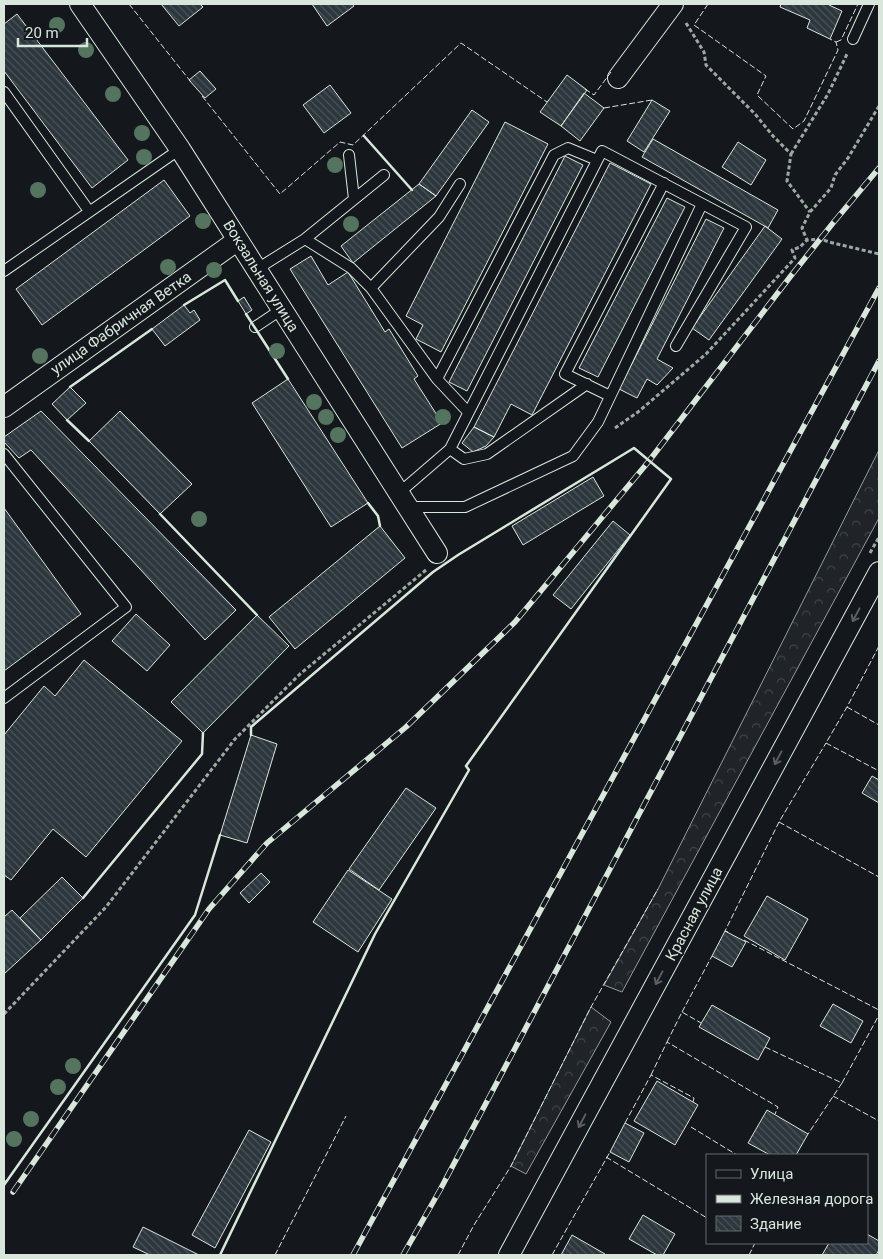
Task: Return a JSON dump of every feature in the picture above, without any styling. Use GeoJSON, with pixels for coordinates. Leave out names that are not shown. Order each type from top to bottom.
{"type":"FeatureCollection","features":[{"type":"Feature","properties":{"kind":"street","name":"Вокзальная улица"},"geometry":{"type":"LineString","coordinates":[[80,4],[180,148],[437,553]]}},
{"type":"Feature","properties":{"kind":"street"},"geometry":{"type":"LineString","coordinates":[[618,78],[673,4]]}},
{"type":"Feature","properties":{"kind":"street","name":"улица Фабричная Ветка"},"geometry":{"type":"LineString","coordinates":[[4,407],[238,240]]}},
{"type":"Feature","properties":{"kind":"street","name":"Красная улица"},"geometry":{"type":"LineString","coordinates":[[509,1255],[879,572]]}},
{"type":"Feature","properties":{"kind":"lane"},"geometry":{"type":"LineString","coordinates":[[853,39],[869,4]]}},
{"type":"Feature","properties":{"kind":"lane"},"geometry":{"type":"LineString","coordinates":[[4,92],[89,211]]}},
{"type":"Feature","properties":{"kind":"lane"},"geometry":{"type":"LineString","coordinates":[[4,271],[180,148]]}},
{"type":"Feature","properties":{"kind":"lane"},"geometry":{"type":"LineString","coordinates":[[437,379],[554,155],[568,148],[597,160]]}},
{"type":"Feature","properties":{"kind":"lane"},"geometry":{"type":"LineString","coordinates":[[404,500],[450,448],[602,151],[746,227],[676,346]]}},
{"type":"Feature","properties":{"kind":"lane"},"geometry":{"type":"LineString","coordinates":[[348,155],[354,199]]}},
{"type":"Feature","properties":{"kind":"lane"},"geometry":{"type":"LineString","coordinates":[[256,269],[305,239],[384,175]]}},
{"type":"Feature","properties":{"kind":"lane"},"geometry":{"type":"LineString","coordinates":[[610,396],[565,374],[664,183]]}},
{"type":"Feature","properties":{"kind":"lane"},"geometry":{"type":"LineString","coordinates":[[371,288],[438,216],[460,184]]}},
{"type":"Feature","properties":{"kind":"lane"},"geometry":{"type":"LineString","coordinates":[[404,500],[465,507],[573,456],[598,422],[702,204]]}},
{"type":"Feature","properties":{"kind":"lane"},"geometry":{"type":"LineString","coordinates":[[305,239],[351,268],[371,288],[437,379],[468,412]]}},
{"type":"Feature","properties":{"kind":"lane"},"geometry":{"type":"LineString","coordinates":[[255,327],[282,309]]}},
{"type":"Feature","properties":{"kind":"lane"},"geometry":{"type":"LineString","coordinates":[[450,448],[464,459],[488,454],[587,384]]}},
{"type":"Feature","properties":{"kind":"lane"},"geometry":{"type":"LineString","coordinates":[[4,454],[126,607],[4,698]]}},
{"type":"Feature","properties":{"kind":"path"},"geometry":{"type":"LineString","coordinates":[[685,23],[704,52],[706,65],[756,114],[773,136],[791,154]]}},
{"type":"Feature","properties":{"kind":"path"},"geometry":{"type":"LineString","coordinates":[[810,212],[786,181],[791,154],[828,94],[853,39]]}},
{"type":"Feature","properties":{"kind":"path"},"geometry":{"type":"LineString","coordinates":[[807,240],[802,228],[810,212],[831,188],[835,175],[848,158],[879,106]]}},
{"type":"Feature","properties":{"kind":"path"},"geometry":{"type":"LineString","coordinates":[[614,428],[638,412],[706,354],[795,258],[792,250],[800,247],[807,240],[821,239],[879,254]]}},
{"type":"Feature","properties":{"kind":"path"},"geometry":{"type":"LineString","coordinates":[[4,1014],[106,907],[235,739],[300,674],[424,572],[437,553]]}},
{"type":"Feature","properties":{"kind":"green space"},"geometry":{"type":"Polygon","coordinates":[[[879,450],[879,518],[622,992],[604,985],[658,889],[879,450]]]}},
{"type":"Feature","properties":{"kind":"green space"},"geometry":{"type":"Polygon","coordinates":[[[591,1007],[611,1022],[526,1174],[511,1166],[591,1007]]]}},
{"type":"Feature","properties":{"kind":"building"},"geometry":{"type":"Polygon","coordinates":[[[161,4],[200,4],[203,7],[179,26],[161,4]]]}},
{"type":"Feature","properties":{"kind":"building"},"geometry":{"type":"Polygon","coordinates":[[[312,4],[352,4],[354,6],[327,26],[312,4]]]}},
{"type":"Feature","properties":{"kind":"building"},"geometry":{"type":"Polygon","coordinates":[[[781,4],[829,4],[842,11],[830,39],[807,28],[810,20],[780,7],[781,4]]]}},
{"type":"Feature","properties":{"kind":"building"},"geometry":{"type":"Polygon","coordinates":[[[17,14],[128,160],[92,188],[4,71],[4,24],[17,14]]]}},
{"type":"Feature","properties":{"kind":"building"},"geometry":{"type":"Polygon","coordinates":[[[200,71],[216,89],[205,98],[189,80],[200,71]]]}},
{"type":"Feature","properties":{"kind":"building"},"geometry":{"type":"Polygon","coordinates":[[[567,75],[587,90],[561,126],[540,112],[567,75]]]}},
{"type":"Feature","properties":{"kind":"building"},"geometry":{"type":"Polygon","coordinates":[[[330,85],[351,113],[324,133],[303,105],[330,85]]]}},
{"type":"Feature","properties":{"kind":"building"},"geometry":{"type":"Polygon","coordinates":[[[584,93],[604,108],[580,141],[561,126],[584,93]]]}},
{"type":"Feature","properties":{"kind":"building"},"geometry":{"type":"Polygon","coordinates":[[[652,100],[670,111],[644,152],[627,141],[652,100]]]}},
{"type":"Feature","properties":{"kind":"building"},"geometry":{"type":"Polygon","coordinates":[[[472,110],[489,122],[436,196],[419,184],[472,110]]]}},
{"type":"Feature","properties":{"kind":"building"},"geometry":{"type":"Polygon","coordinates":[[[505,122],[548,144],[441,352],[416,339],[423,325],[406,316],[505,122]]]}},
{"type":"Feature","properties":{"kind":"building"},"geometry":{"type":"Polygon","coordinates":[[[653,139],[778,210],[768,228],[642,157],[653,139]]]}},
{"type":"Feature","properties":{"kind":"building"},"geometry":{"type":"Polygon","coordinates":[[[738,142],[766,160],[751,185],[722,167],[738,142]]]}},
{"type":"Feature","properties":{"kind":"building"},"geometry":{"type":"Polygon","coordinates":[[[565,156],[583,165],[467,391],[449,382],[565,156]]]}},
{"type":"Feature","properties":{"kind":"building"},"geometry":{"type":"Polygon","coordinates":[[[610,163],[651,184],[532,415],[511,404],[494,437],[474,427],[610,163]]]}},
{"type":"Feature","properties":{"kind":"building"},"geometry":{"type":"Polygon","coordinates":[[[164,180],[190,216],[42,325],[16,289],[164,180]]]}},
{"type":"Feature","properties":{"kind":"building"},"geometry":{"type":"Polygon","coordinates":[[[419,184],[436,196],[353,263],[341,246],[419,184]]]}},
{"type":"Feature","properties":{"kind":"building"},"geometry":{"type":"Polygon","coordinates":[[[667,198],[685,207],[598,377],[579,368],[667,198]]]}},
{"type":"Feature","properties":{"kind":"building"},"geometry":{"type":"Polygon","coordinates":[[[706,219],[724,228],[657,359],[673,368],[657,385],[647,379],[637,398],[619,389],[706,219]]]}},
{"type":"Feature","properties":{"kind":"building"},"geometry":{"type":"Polygon","coordinates":[[[765,226],[782,239],[709,340],[692,328],[765,226]]]}},
{"type":"Feature","properties":{"kind":"building"},"geometry":{"type":"Polygon","coordinates":[[[311,256],[328,285],[348,272],[385,332],[389,329],[418,376],[414,379],[442,423],[402,448],[290,269],[311,256]]]}},
{"type":"Feature","properties":{"kind":"building"},"geometry":{"type":"Polygon","coordinates":[[[244,297],[252,310],[246,314],[238,301],[244,297]]]}},
{"type":"Feature","properties":{"kind":"building"},"geometry":{"type":"Polygon","coordinates":[[[184,305],[190,313],[194,310],[200,320],[165,346],[152,329],[184,305]]]}},
{"type":"Feature","properties":{"kind":"building"},"geometry":{"type":"Polygon","coordinates":[[[288,379],[368,503],[331,527],[252,403],[288,379]]]}},
{"type":"Feature","properties":{"kind":"building"},"geometry":{"type":"Polygon","coordinates":[[[70,387],[86,403],[67,420],[52,404],[70,387]]]}},
{"type":"Feature","properties":{"kind":"building"},"geometry":{"type":"Polygon","coordinates":[[[41,411],[236,610],[205,640],[31,450],[19,458],[4,442],[4,437],[41,411]]]}},
{"type":"Feature","properties":{"kind":"building"},"geometry":{"type":"Polygon","coordinates":[[[120,411],[192,484],[160,514],[89,441],[120,411]]]}},
{"type":"Feature","properties":{"kind":"building"},"geometry":{"type":"Polygon","coordinates":[[[474,427],[494,437],[486,446],[473,452],[462,443],[474,427]]]}},
{"type":"Feature","properties":{"kind":"building"},"geometry":{"type":"Polygon","coordinates":[[[593,477],[604,496],[523,545],[512,526],[593,477]]]}},
{"type":"Feature","properties":{"kind":"building"},"geometry":{"type":"Polygon","coordinates":[[[4,508],[81,614],[4,671],[4,508]]]}},
{"type":"Feature","properties":{"kind":"building"},"geometry":{"type":"Polygon","coordinates":[[[613,521],[630,535],[571,609],[553,595],[613,521]]]}},
{"type":"Feature","properties":{"kind":"building"},"geometry":{"type":"Polygon","coordinates":[[[380,526],[405,558],[295,649],[269,617],[380,526]]]}},
{"type":"Feature","properties":{"kind":"building"},"geometry":{"type":"Polygon","coordinates":[[[136,614],[170,645],[147,671],[112,641],[136,614]]]}},
{"type":"Feature","properties":{"kind":"building"},"geometry":{"type":"Polygon","coordinates":[[[257,615],[289,646],[203,733],[171,702],[257,615]]]}},
{"type":"Feature","properties":{"kind":"building"},"geometry":{"type":"Polygon","coordinates":[[[84,660],[182,741],[86,857],[53,829],[11,880],[4,875],[4,735],[44,686],[55,696],[84,660]]]}},
{"type":"Feature","properties":{"kind":"building"},"geometry":{"type":"Polygon","coordinates":[[[251,735],[277,744],[247,843],[220,835],[251,735]]]}},
{"type":"Feature","properties":{"kind":"building"},"geometry":{"type":"Polygon","coordinates":[[[872,776],[879,780],[879,803],[862,793],[872,776]]]}},
{"type":"Feature","properties":{"kind":"building"},"geometry":{"type":"Polygon","coordinates":[[[406,788],[436,808],[379,890],[349,869],[406,788]]]}},
{"type":"Feature","properties":{"kind":"building"},"geometry":{"type":"Polygon","coordinates":[[[348,870],[392,899],[358,952],[313,922],[348,870]]]}},
{"type":"Feature","properties":{"kind":"building"},"geometry":{"type":"Polygon","coordinates":[[[261,873],[270,882],[249,903],[240,893],[261,873]]]}},
{"type":"Feature","properties":{"kind":"building"},"geometry":{"type":"Polygon","coordinates":[[[62,877],[83,898],[41,940],[20,918],[62,877]]]}},
{"type":"Feature","properties":{"kind":"building"},"geometry":{"type":"Polygon","coordinates":[[[767,896],[808,919],[785,960],[744,936],[767,896]]]}},
{"type":"Feature","properties":{"kind":"building"},"geometry":{"type":"Polygon","coordinates":[[[12,910],[41,940],[4,974],[4,917],[12,910]]]}},
{"type":"Feature","properties":{"kind":"building"},"geometry":{"type":"Polygon","coordinates":[[[725,931],[746,942],[732,967],[712,956],[725,931]]]}},
{"type":"Feature","properties":{"kind":"building"},"geometry":{"type":"Polygon","coordinates":[[[833,1004],[863,1021],[851,1043],[820,1026],[833,1004]]]}},
{"type":"Feature","properties":{"kind":"building"},"geometry":{"type":"Polygon","coordinates":[[[712,1005],[770,1038],[758,1060],[699,1027],[712,1005]]]}},
{"type":"Feature","properties":{"kind":"building"},"geometry":{"type":"Polygon","coordinates":[[[657,1081],[698,1105],[675,1145],[634,1121],[657,1081]]]}},
{"type":"Feature","properties":{"kind":"building"},"geometry":{"type":"Polygon","coordinates":[[[767,1110],[808,1134],[797,1154],[768,1154],[748,1143],[767,1110]]]}},
{"type":"Feature","properties":{"kind":"building"},"geometry":{"type":"Polygon","coordinates":[[[625,1123],[644,1133],[629,1162],[610,1152],[625,1123]]]}},
{"type":"Feature","properties":{"kind":"building"},"geometry":{"type":"Polygon","coordinates":[[[249,1130],[271,1142],[215,1248],[192,1235],[249,1130]]]}},
{"type":"Feature","properties":{"kind":"building"},"geometry":{"type":"Polygon","coordinates":[[[643,1215],[675,1234],[663,1255],[657,1255],[629,1239],[643,1215]]]}},
{"type":"Feature","properties":{"kind":"building"},"geometry":{"type":"Polygon","coordinates":[[[143,1227],[199,1255],[150,1255],[133,1247],[143,1227]]]}},
{"type":"Feature","properties":{"kind":"building"},"geometry":{"type":"Polygon","coordinates":[[[572,1235],[605,1254],[605,1255],[561,1255],[572,1235]]]}},
{"type":"Feature","properties":{"kind":"building"},"geometry":{"type":"Polygon","coordinates":[[[868,1235],[879,1241],[879,1250],[876,1255],[822,1255],[828,1244],[868,1244],[868,1235]]]}},
{"type":"Feature","properties":{"kind":"railway"},"geometry":{"type":"LineString","coordinates":[[13,1192],[209,909],[267,843],[406,727],[515,622],[649,461],[790,277],[879,168]]}},
{"type":"Feature","properties":{"kind":"railway"},"geometry":{"type":"LineString","coordinates":[[353,1255],[879,288]]}},
{"type":"Feature","properties":{"kind":"railway"},"geometry":{"type":"LineString","coordinates":[[403,1255],[440,1190],[879,361]]}},
{"type":"Feature","properties":{"kind":"fence"},"geometry":{"type":"LineString","coordinates":[[129,4],[191,82]]}},
{"type":"Feature","properties":{"kind":"fence"},"geometry":{"type":"LineString","coordinates":[[708,4],[694,25],[766,76],[757,95],[793,129],[804,121],[838,50],[836,42],[830,39]]}},
{"type":"Feature","properties":{"kind":"fence"},"geometry":{"type":"LineString","coordinates":[[836,42],[841,40],[858,4]]}},
{"type":"Feature","properties":{"kind":"fence"},"geometry":{"type":"LineString","coordinates":[[202,96],[280,194],[340,142],[353,145],[461,43],[547,102],[549,100]]}},
{"type":"Feature","properties":{"kind":"fence"},"geometry":{"type":"LineString","coordinates":[[585,89],[594,95],[611,72]]}},
{"type":"Feature","properties":{"kind":"fence"},"geometry":{"type":"LineString","coordinates":[[604,108],[652,100]]}},
{"type":"Feature","properties":{"kind":"fence"},"geometry":{"type":"LineString","coordinates":[[879,646],[826,743],[879,771]]}},
{"type":"Feature","properties":{"kind":"fence"},"geometry":{"type":"LineString","coordinates":[[847,707],[879,725]]}},
{"type":"Feature","properties":{"kind":"fence"},"geometry":{"type":"LineString","coordinates":[[728,932],[725,931],[779,822],[826,743]]}},
{"type":"Feature","properties":{"kind":"fence"},"geometry":{"type":"LineString","coordinates":[[779,822],[879,877]]}},
{"type":"Feature","properties":{"kind":"fence"},"geometry":{"type":"LineString","coordinates":[[458,1255],[474,1225],[511,1166],[591,1007],[658,889]]}},
{"type":"Feature","properties":{"kind":"fence"},"geometry":{"type":"LineString","coordinates":[[744,940],[879,1010]]}},
{"type":"Feature","properties":{"kind":"fence"},"geometry":{"type":"LineString","coordinates":[[682,1012],[712,956]]}},
{"type":"Feature","properties":{"kind":"fence"},"geometry":{"type":"LineString","coordinates":[[667,1042],[682,1012],[701,1023]]}},
{"type":"Feature","properties":{"kind":"fence"},"geometry":{"type":"LineString","coordinates":[[842,1083],[879,1015]]}},
{"type":"Feature","properties":{"kind":"fence"},"geometry":{"type":"LineString","coordinates":[[651,1075],[667,1042],[778,1107],[775,1114]]}},
{"type":"Feature","properties":{"kind":"fence"},"geometry":{"type":"LineString","coordinates":[[765,1047],[842,1083],[808,1134]]}},
{"type":"Feature","properties":{"kind":"fence"},"geometry":{"type":"LineString","coordinates":[[625,1123],[651,1075],[694,1098],[693,1102]]}},
{"type":"Feature","properties":{"kind":"fence"},"geometry":{"type":"LineString","coordinates":[[833,1096],[879,1121]]}},
{"type":"Feature","properties":{"kind":"fence"},"geometry":{"type":"LineString","coordinates":[[275,1255],[346,1116]]}},
{"type":"Feature","properties":{"kind":"fence"},"geometry":{"type":"LineString","coordinates":[[691,1127],[735,1154]]}},
{"type":"Feature","properties":{"kind":"fence"},"geometry":{"type":"LineString","coordinates":[[552,1255],[610,1152]]}},
{"type":"Feature","properties":{"kind":"fence"},"geometry":{"type":"LineString","coordinates":[[606,1157],[706,1217]]}},
{"type":"Feature","properties":{"kind":"fence"},"geometry":{"type":"LineString","coordinates":[[749,1255],[754,1244]]}},
{"type":"Feature","properties":{"kind":"wall"},"geometry":{"type":"LineString","coordinates":[[364,136],[412,190]]}},
{"type":"Feature","properties":{"kind":"wall"},"geometry":{"type":"LineString","coordinates":[[184,305],[225,280],[238,301]]}},
{"type":"Feature","properties":{"kind":"wall"},"geometry":{"type":"LineString","coordinates":[[246,314],[288,379]]}},
{"type":"Feature","properties":{"kind":"wall"},"geometry":{"type":"LineString","coordinates":[[70,387],[152,329]]}},
{"type":"Feature","properties":{"kind":"wall"},"geometry":{"type":"LineString","coordinates":[[67,420],[89,441]]}},
{"type":"Feature","properties":{"kind":"wall"},"geometry":{"type":"LineString","coordinates":[[220,1255],[375,934],[469,770],[466,766],[671,479],[634,448],[458,555],[433,572],[251,727],[251,735]]}},
{"type":"Feature","properties":{"kind":"wall"},"geometry":{"type":"LineString","coordinates":[[368,503],[378,516],[380,526]]}},
{"type":"Feature","properties":{"kind":"wall"},"geometry":{"type":"LineString","coordinates":[[160,514],[257,615]]}},
{"type":"Feature","properties":{"kind":"wall"},"geometry":{"type":"LineString","coordinates":[[83,898],[202,754],[203,733]]}},
{"type":"Feature","properties":{"kind":"wall"},"geometry":{"type":"LineString","coordinates":[[4,1185],[195,915],[220,835]]}}]}
